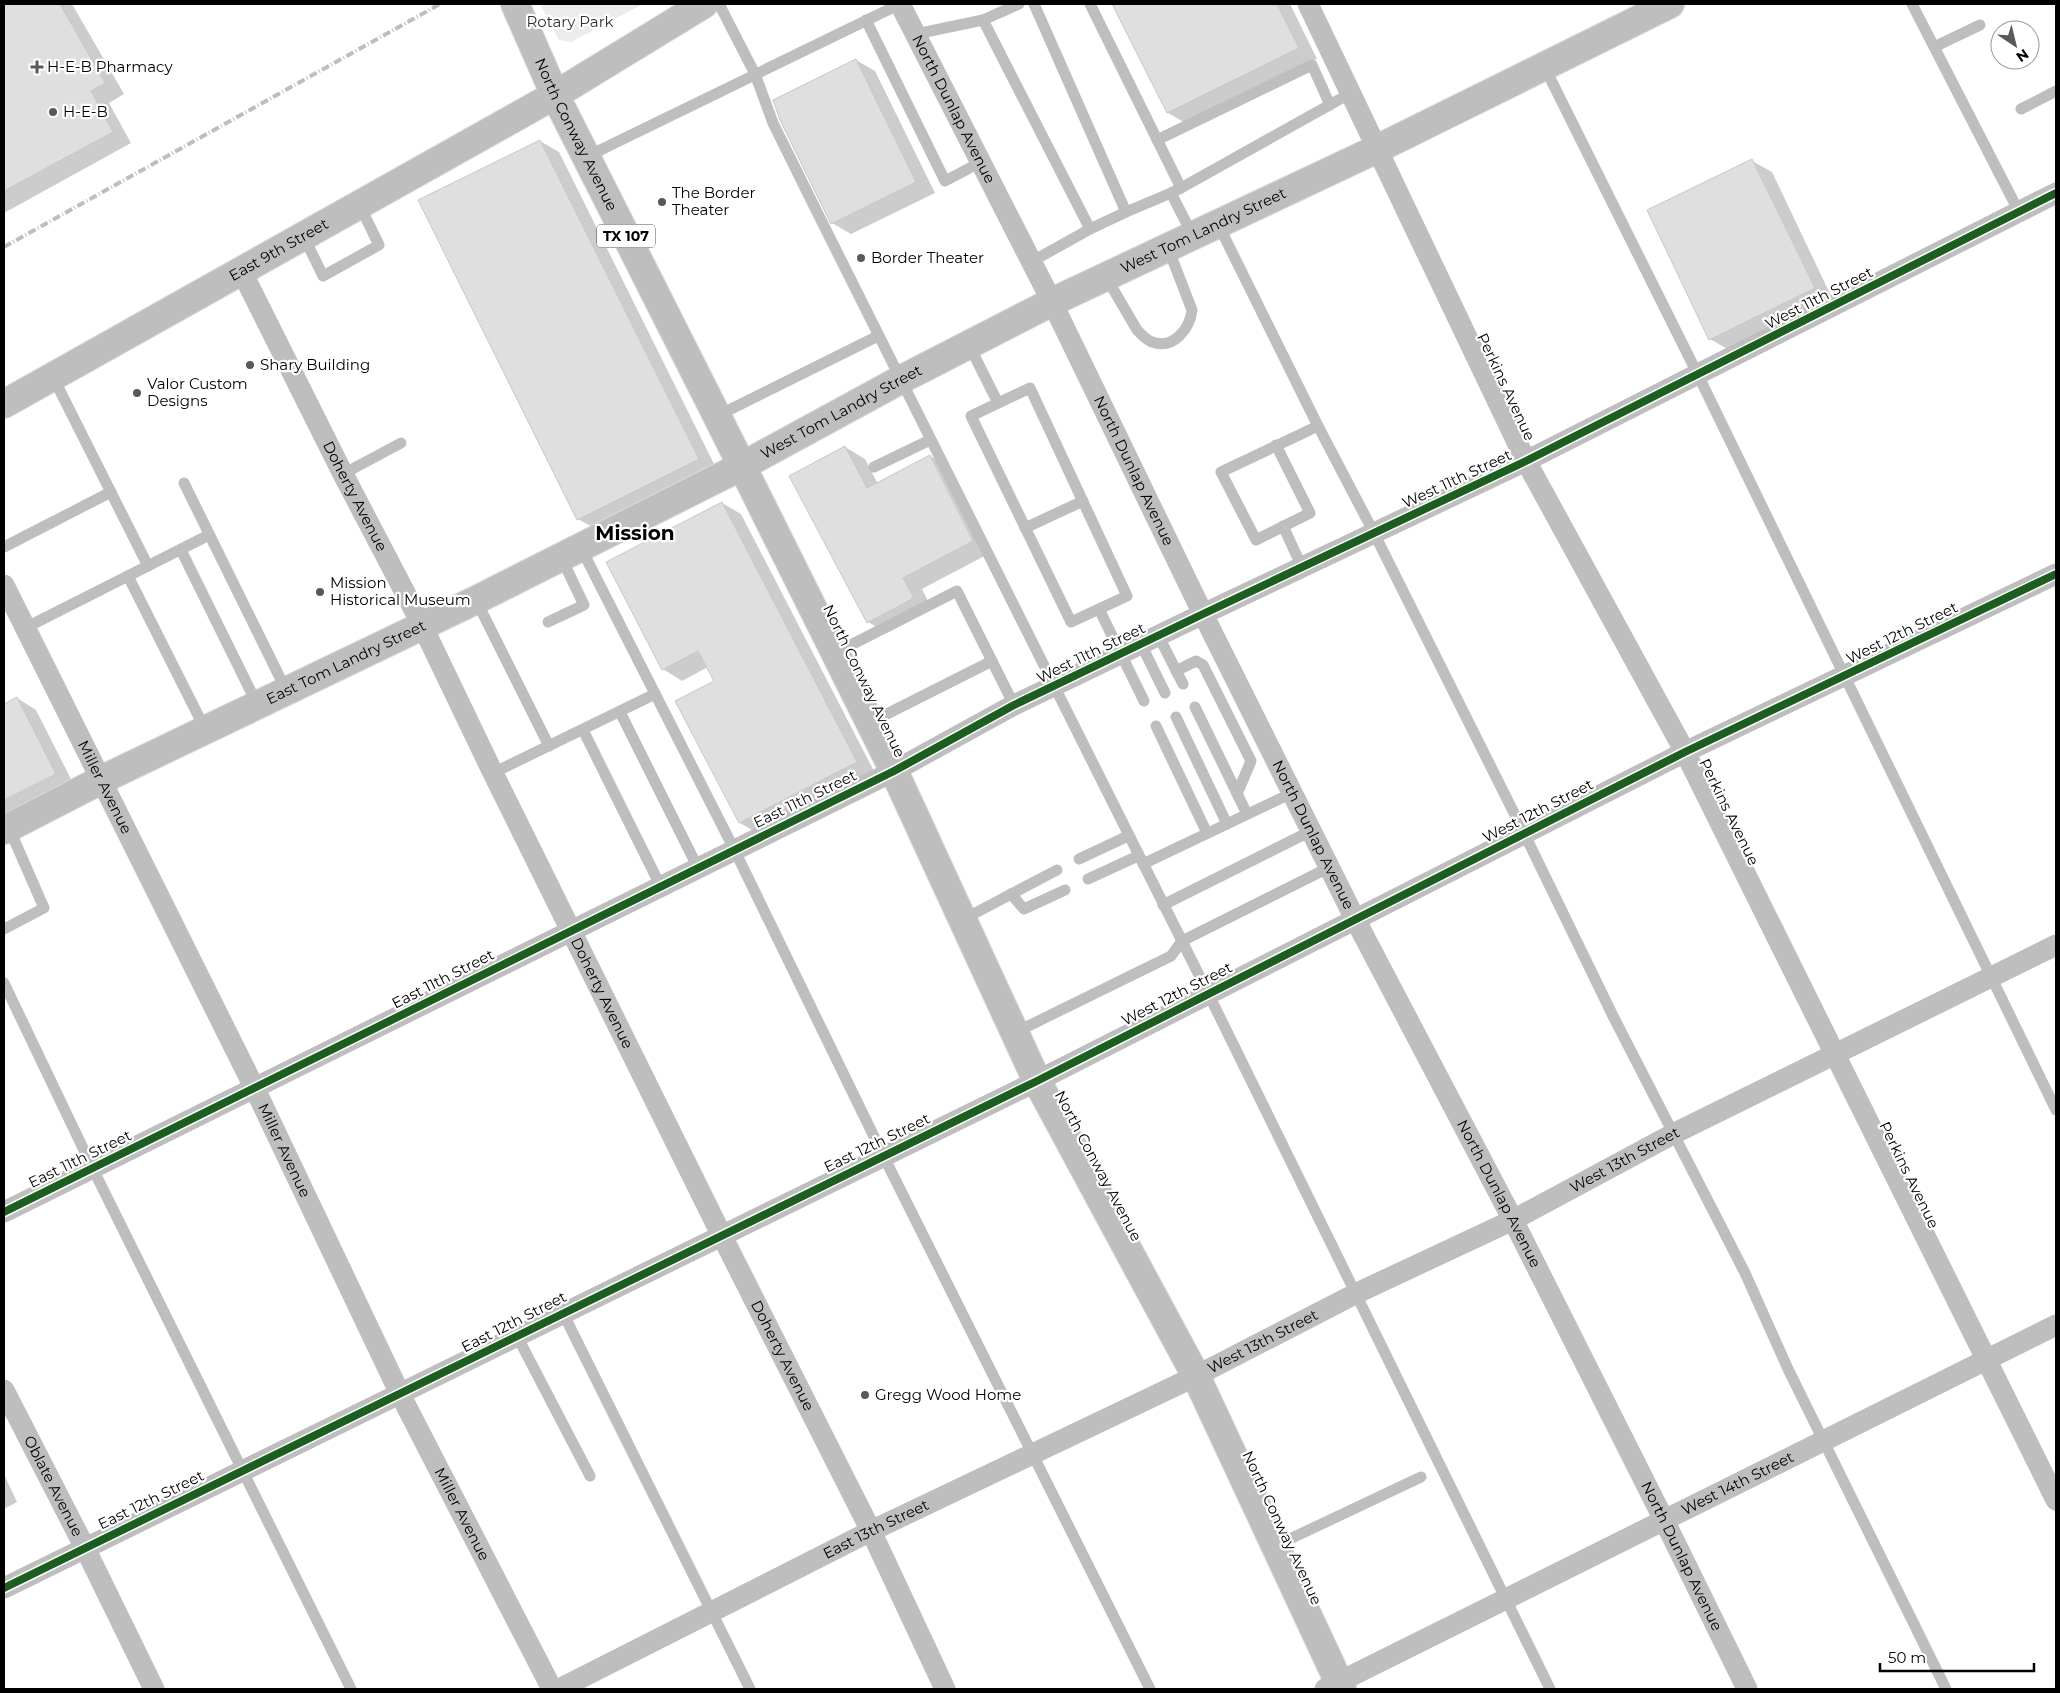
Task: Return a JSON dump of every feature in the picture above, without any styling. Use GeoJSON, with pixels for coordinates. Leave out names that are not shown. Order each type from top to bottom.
{"type":"FeatureCollection","features":[{"type":"Feature","properties":{"kind":"main road","name":"North Conway Avenue"},"geometry":{"type":"LineString","coordinates":[[514,4],[555,95],[894,771],[1037,1081],[1196,1376],[1275,1546],[1335,1687]]}},
{"type":"Feature","properties":{"kind":"main road","name":"East 9th Street"},"geometry":{"type":"LineString","coordinates":[[4,404],[555,95],[704,4]]}},
{"type":"Feature","properties":{"kind":"main road","name":"West Tom Landry Street"},"geometry":{"type":"LineString","coordinates":[[742,466],[900,380],[1052,302],[1377,149],[1670,4]]}},
{"type":"Feature","properties":{"kind":"main road","name":"East Tom Landry Street"},"geometry":{"type":"LineString","coordinates":[[6,829],[205,729],[476,600],[742,466]]}},
{"type":"Feature","properties":{"kind":"street","name":"North Dunlap Avenue"},"geometry":{"type":"LineString","coordinates":[[900,4],[1052,302],[1203,614],[1355,919],[1513,1220],[1664,1520],[1746,1689]]}},
{"type":"Feature","properties":{"kind":"street","name":"Perkins Avenue"},"geometry":{"type":"LineString","coordinates":[[1308,4],[1526,461],[1685,752],[1834,1056],[2056,1500]]}},
{"type":"Feature","properties":{"kind":"street","name":"West 11th Street"},"geometry":{"type":"LineString","coordinates":[[894,771],[1014,705],[1526,461],[2056,193]]}},
{"type":"Feature","properties":{"kind":"street","name":"Doherty Avenue"},"geometry":{"type":"LineString","coordinates":[[242,272],[422,625],[721,1234],[871,1531],[945,1689]]}},
{"type":"Feature","properties":{"kind":"street","name":"West 12th Street"},"geometry":{"type":"LineString","coordinates":[[1037,1081],[1685,752],[2056,574]]}},
{"type":"Feature","properties":{"kind":"street","name":"Miller Avenue"},"geometry":{"type":"LineString","coordinates":[[4,585],[255,1089],[400,1394],[552,1689]]}},
{"type":"Feature","properties":{"kind":"street","name":"East 11th Street"},"geometry":{"type":"LineString","coordinates":[[4,1212],[894,771]]}},
{"type":"Feature","properties":{"kind":"street","name":"West 13th Street"},"geometry":{"type":"LineString","coordinates":[[1196,1376],[1355,1294],[1513,1220],[1673,1134],[2056,946]]}},
{"type":"Feature","properties":{"kind":"street","name":"East 12th Street"},"geometry":{"type":"LineString","coordinates":[[4,1588],[721,1234],[1037,1081]]}},
{"type":"Feature","properties":{"kind":"street","name":"West 14th Street"},"geometry":{"type":"LineString","coordinates":[[1335,1687],[1506,1599],[2056,1325]]}},
{"type":"Feature","properties":{"kind":"street","name":"East 13th Street"},"geometry":{"type":"LineString","coordinates":[[559,1689],[871,1531],[1196,1376]]}},
{"type":"Feature","properties":{"kind":"street","name":"Oblate Avenue"},"geometry":{"type":"LineString","coordinates":[[4,1390],[85,1548],[154,1689]]}},
{"type":"Feature","properties":{"kind":"lane"},"geometry":{"type":"LineString","coordinates":[[719,4],[755,74],[773,123],[878,336],[1208,993],[1550,1689]]}},
{"type":"Feature","properties":{"kind":"lane"},"geometry":{"type":"LineString","coordinates":[[586,157],[900,4]]}},
{"type":"Feature","properties":{"kind":"lane"},"geometry":{"type":"LineString","coordinates":[[916,34],[983,20],[1019,4]]}},
{"type":"Feature","properties":{"kind":"lane"},"geometry":{"type":"LineString","coordinates":[[1034,4],[1126,212]]}},
{"type":"Feature","properties":{"kind":"lane"},"geometry":{"type":"LineString","coordinates":[[1090,4],[1157,140],[1193,236]]}},
{"type":"Feature","properties":{"kind":"lane"},"geometry":{"type":"LineString","coordinates":[[1912,4],[2018,212]]}},
{"type":"Feature","properties":{"kind":"lane"},"geometry":{"type":"LineString","coordinates":[[866,20],[945,181],[981,162]]}},
{"type":"Feature","properties":{"kind":"lane"},"geometry":{"type":"LineString","coordinates":[[983,20],[1090,229]]}},
{"type":"Feature","properties":{"kind":"lane"},"geometry":{"type":"LineString","coordinates":[[1934,47],[1980,26]]}},
{"type":"Feature","properties":{"kind":"lane"},"geometry":{"type":"LineString","coordinates":[[1157,140],[1312,65],[1330,105]]}},
{"type":"Feature","properties":{"kind":"lane"},"geometry":{"type":"LineString","coordinates":[[1544,66],[1846,676],[2056,1110]]}},
{"type":"Feature","properties":{"kind":"lane"},"geometry":{"type":"LineString","coordinates":[[2021,109],[2056,92]]}},
{"type":"Feature","properties":{"kind":"lane"},"geometry":{"type":"LineString","coordinates":[[1031,262],[1090,229],[1176,190],[1351,93]]}},
{"type":"Feature","properties":{"kind":"lane"},"geometry":{"type":"LineString","coordinates":[[304,237],[323,276],[379,245],[360,206]]}},
{"type":"Feature","properties":{"kind":"lane"},"geometry":{"type":"LineString","coordinates":[[1218,224],[1524,833],[1613,1016],[1745,1273],[1788,1369],[1946,1689]]}},
{"type":"Feature","properties":{"kind":"lane"},"geometry":{"type":"LineString","coordinates":[[1106,277],[1137,330],[1144,337],[1153,343],[1173,340],[1182,335],[1187,328],[1192,310],[1168,248]]}},
{"type":"Feature","properties":{"kind":"lane"},"geometry":{"type":"LineString","coordinates":[[717,416],[878,336]]}},
{"type":"Feature","properties":{"kind":"lane"},"geometry":{"type":"LineString","coordinates":[[968,345],[998,403]]}},
{"type":"Feature","properties":{"kind":"lane"},"geometry":{"type":"LineString","coordinates":[[53,377],[148,566]]}},
{"type":"Feature","properties":{"kind":"lane"},"geometry":{"type":"LineString","coordinates":[[1030,388],[1083,500],[1127,596],[1071,622],[971,416],[1030,388]]}},
{"type":"Feature","properties":{"kind":"lane"},"geometry":{"type":"LineString","coordinates":[[1276,446],[1310,513],[1256,540],[1221,472],[1318,426]]}},
{"type":"Feature","properties":{"kind":"lane"},"geometry":{"type":"LineString","coordinates":[[874,467],[930,440]]}},
{"type":"Feature","properties":{"kind":"lane"},"geometry":{"type":"LineString","coordinates":[[344,474],[402,443]]}},
{"type":"Feature","properties":{"kind":"lane"},"geometry":{"type":"LineString","coordinates":[[184,483],[286,690]]}},
{"type":"Feature","properties":{"kind":"lane"},"geometry":{"type":"LineString","coordinates":[[4,548],[110,492]]}},
{"type":"Feature","properties":{"kind":"lane"},"geometry":{"type":"LineString","coordinates":[[1025,528],[1083,500]]}},
{"type":"Feature","properties":{"kind":"lane"},"geometry":{"type":"LineString","coordinates":[[1283,526],[1302,567]]}},
{"type":"Feature","properties":{"kind":"lane"},"geometry":{"type":"LineString","coordinates":[[25,628],[209,535]]}},
{"type":"Feature","properties":{"kind":"lane"},"geometry":{"type":"LineString","coordinates":[[181,550],[257,704]]}},
{"type":"Feature","properties":{"kind":"lane"},"geometry":{"type":"LineString","coordinates":[[548,622],[584,605],[570,551]]}},
{"type":"Feature","properties":{"kind":"lane"},"geometry":{"type":"LineString","coordinates":[[570,551],[655,694],[734,849],[883,1155],[1150,1689]]}},
{"type":"Feature","properties":{"kind":"lane"},"geometry":{"type":"LineString","coordinates":[[128,576],[205,729]]}},
{"type":"Feature","properties":{"kind":"lane"},"geometry":{"type":"LineString","coordinates":[[835,653],[957,591],[1014,705]]}},
{"type":"Feature","properties":{"kind":"lane"},"geometry":{"type":"LineString","coordinates":[[476,600],[549,746]]}},
{"type":"Feature","properties":{"kind":"lane"},"geometry":{"type":"LineString","coordinates":[[1100,609],[1144,701]]}},
{"type":"Feature","properties":{"kind":"lane"},"geometry":{"type":"LineString","coordinates":[[1150,639],[1176,671],[1183,684]]}},
{"type":"Feature","properties":{"kind":"lane"},"geometry":{"type":"LineString","coordinates":[[1150,639],[1165,693]]}},
{"type":"Feature","properties":{"kind":"lane"},"geometry":{"type":"LineString","coordinates":[[869,723],[992,661]]}},
{"type":"Feature","properties":{"kind":"lane"},"geometry":{"type":"LineString","coordinates":[[1176,671],[1196,662],[1203,665],[1251,760],[1237,794]]}},
{"type":"Feature","properties":{"kind":"lane"},"geometry":{"type":"LineString","coordinates":[[493,773],[655,694]]}},
{"type":"Feature","properties":{"kind":"lane"},"geometry":{"type":"LineString","coordinates":[[1195,708],[1247,814]]}},
{"type":"Feature","properties":{"kind":"lane"},"geometry":{"type":"LineString","coordinates":[[620,712],[698,868]]}},
{"type":"Feature","properties":{"kind":"lane"},"geometry":{"type":"LineString","coordinates":[[1176,717],[1227,824]]}},
{"type":"Feature","properties":{"kind":"lane"},"geometry":{"type":"LineString","coordinates":[[1156,726],[1207,833]]}},
{"type":"Feature","properties":{"kind":"lane"},"geometry":{"type":"LineString","coordinates":[[583,730],[661,887]]}},
{"type":"Feature","properties":{"kind":"lane"},"geometry":{"type":"LineString","coordinates":[[1088,879],[1207,833],[1292,793]]}},
{"type":"Feature","properties":{"kind":"lane"},"geometry":{"type":"LineString","coordinates":[[4,929],[44,908],[6,829]]}},
{"type":"Feature","properties":{"kind":"lane"},"geometry":{"type":"LineString","coordinates":[[1163,905],[1312,831]]}},
{"type":"Feature","properties":{"kind":"lane"},"geometry":{"type":"LineString","coordinates":[[1079,859],[1128,836]]}},
{"type":"Feature","properties":{"kind":"lane"},"geometry":{"type":"LineString","coordinates":[[1014,1033],[1172,956],[1182,941],[1330,867]]}},
{"type":"Feature","properties":{"kind":"lane"},"geometry":{"type":"LineString","coordinates":[[962,920],[1057,870]]}},
{"type":"Feature","properties":{"kind":"lane"},"geometry":{"type":"LineString","coordinates":[[1011,894],[1024,910],[1065,890]]}},
{"type":"Feature","properties":{"kind":"lane"},"geometry":{"type":"LineString","coordinates":[[4,983],[92,1167],[351,1689]]}},
{"type":"Feature","properties":{"kind":"lane"},"geometry":{"type":"LineString","coordinates":[[563,1313],[710,1612],[750,1689]]}},
{"type":"Feature","properties":{"kind":"lane"},"geometry":{"type":"LineString","coordinates":[[517,1336],[590,1476]]}},
{"type":"Feature","properties":{"kind":"lane"},"geometry":{"type":"LineString","coordinates":[[1275,1546],[1421,1477]]}},
{"type":"Feature","properties":{"kind":"green space","name":"Rotary Park"},"geometry":{"type":"Polygon","coordinates":[[[540,4],[643,4],[571,42],[559,40],[540,4]]]}},
{"type":"Feature","properties":{"kind":"building","name":"H-E-B"},"geometry":{"type":"Polygon","coordinates":[[[4,4],[60,4],[105,83],[91,91],[113,132],[4,191],[4,4]]]}},
{"type":"Feature","properties":{"kind":"building"},"geometry":{"type":"Polygon","coordinates":[[[1112,4],[1277,4],[1299,48],[1167,113],[1112,4]]]}},
{"type":"Feature","properties":{"kind":"building"},"geometry":{"type":"Polygon","coordinates":[[[856,59],[916,182],[831,224],[780,120],[773,100],[856,59]]]}},
{"type":"Feature","properties":{"kind":"building"},"geometry":{"type":"Polygon","coordinates":[[[540,140],[699,459],[577,520],[418,200],[540,140]]]}},
{"type":"Feature","properties":{"kind":"building"},"geometry":{"type":"Polygon","coordinates":[[[1752,159],[1815,288],[1709,340],[1647,210],[1752,159]]]}},
{"type":"Feature","properties":{"kind":"building"},"geometry":{"type":"Polygon","coordinates":[[[845,446],[867,488],[930,455],[973,541],[903,578],[914,598],[867,623],[789,476],[845,446]]]}},
{"type":"Feature","properties":{"kind":"building"},"geometry":{"type":"Polygon","coordinates":[[[722,502],[857,762],[739,823],[675,701],[714,681],[698,651],[662,670],[606,562],[722,502]]]}},
{"type":"Feature","properties":{"kind":"building"},"geometry":{"type":"Polygon","coordinates":[[[17,697],[56,774],[4,800],[4,704],[17,697]]]}},
{"type":"Feature","properties":{"kind":"railway"},"geometry":{"type":"LineString","coordinates":[[4,247],[440,4]]}},
{"type":"Feature","properties":{"kind":"cycle path"},"geometry":{"type":"LineString","coordinates":[[4,1212],[894,771],[1014,705],[1526,461],[2056,193]]}},
{"type":"Feature","properties":{"kind":"cycle path"},"geometry":{"type":"LineString","coordinates":[[4,1588],[1037,1081],[1685,752],[2056,574]]}},
{"type":"Feature","properties":{"kind":"place","name":"H-E-B Pharmacy"},"geometry":{"type":"Point","coordinates":[37,67]}},
{"type":"Feature","properties":{"kind":"place","name":"H-E-B"},"geometry":{"type":"Point","coordinates":[53,112]}},
{"type":"Feature","properties":{"kind":"place","name":"The Border Theater"},"geometry":{"type":"Point","coordinates":[662,202]}},
{"type":"Feature","properties":{"kind":"place","name":"Border Theater"},"geometry":{"type":"Point","coordinates":[861,258]}},
{"type":"Feature","properties":{"kind":"place","name":"Shary Building"},"geometry":{"type":"Point","coordinates":[250,365]}},
{"type":"Feature","properties":{"kind":"place","name":"Valor Custom Designs"},"geometry":{"type":"Point","coordinates":[137,393]}},
{"type":"Feature","properties":{"kind":"place","name":"Mission Historical Museum"},"geometry":{"type":"Point","coordinates":[320,592]}},
{"type":"Feature","properties":{"kind":"place","name":"Gregg Wood Home"},"geometry":{"type":"Point","coordinates":[865,1395]}},
{"type":"Feature","properties":{"kind":"district","name":"Mission"},"geometry":{"type":"Point","coordinates":[635,533]}}]}
